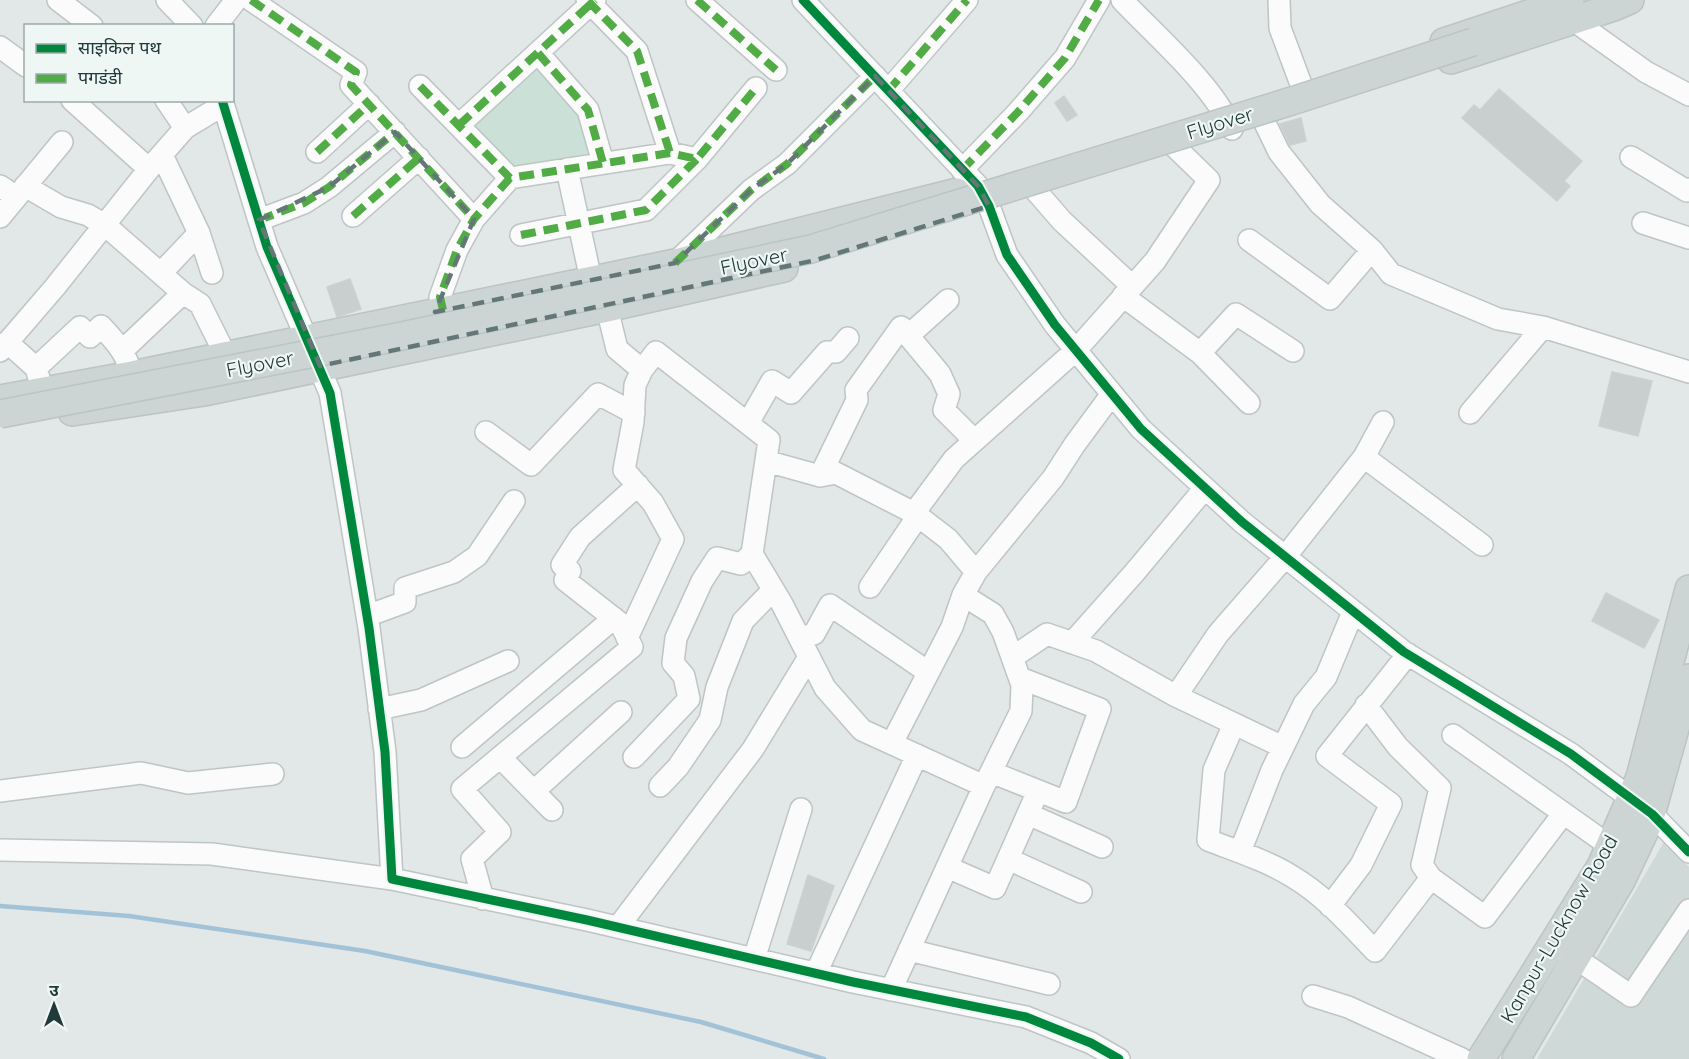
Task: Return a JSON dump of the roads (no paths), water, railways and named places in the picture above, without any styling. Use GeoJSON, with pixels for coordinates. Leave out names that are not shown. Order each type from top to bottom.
{"type":"FeatureCollection","features":[{"type":"Feature","properties":{"kind":"main road"},"geometry":{"type":"LineString","coordinates":[[0,399],[39,380],[132,375],[675,263],[1228,120],[1263,119],[1519,27],[1557,7],[1630,0]]}},
{"type":"Feature","properties":{"kind":"main road"},"geometry":{"type":"LineString","coordinates":[[0,424],[204,392],[607,308],[816,260],[976,187],[1036,191],[1175,147],[1302,87],[1519,27]]}},
{"type":"Feature","properties":{"kind":"main road","name":"Flyover"},"geometry":{"type":"LineString","coordinates":[[0,414],[357,345],[811,249],[1295,100],[1519,27]]}},
{"type":"Feature","properties":{"kind":"main road","name":"Kanpur-Lucknow Road"},"geometry":{"type":"LineString","coordinates":[[1481,1059],[1601,866],[1610,846],[1642,807],[1640,777],[1689,589]]}},
{"type":"Feature","properties":{"kind":"main road","name":"Kanpur-Lucknow Road"},"geometry":{"type":"LineString","coordinates":[[1516,1059],[1621,881],[1642,807],[1689,678]]}},
{"type":"Feature","properties":{"kind":"street"},"geometry":{"type":"LineString","coordinates":[[58,0],[89,24]]}},
{"type":"Feature","properties":{"kind":"street"},"geometry":{"type":"LineString","coordinates":[[167,0],[190,24]]}},
{"type":"Feature","properties":{"kind":"street"},"geometry":{"type":"LineString","coordinates":[[218,24],[236,0]]}},
{"type":"Feature","properties":{"kind":"street"},"geometry":{"type":"LineString","coordinates":[[251,0],[356,72],[351,85],[474,219]]}},
{"type":"Feature","properties":{"kind":"street"},"geometry":{"type":"LineString","coordinates":[[696,0],[776,70]]}},
{"type":"Feature","properties":{"kind":"street"},"geometry":{"type":"LineString","coordinates":[[803,0],[976,187],[1007,255],[1055,325],[1141,429],[1242,522],[1353,612],[1408,654],[1570,754],[1642,807],[1689,852]]}},
{"type":"Feature","properties":{"kind":"street"},"geometry":{"type":"LineString","coordinates":[[675,263],[751,190],[787,165],[881,83],[967,0]]}},
{"type":"Feature","properties":{"kind":"street"},"geometry":{"type":"LineString","coordinates":[[976,187],[1018,112],[1065,58],[1099,0]]}},
{"type":"Feature","properties":{"kind":"street"},"geometry":{"type":"LineString","coordinates":[[1122,0],[1197,79],[1228,120]]}},
{"type":"Feature","properties":{"kind":"street"},"geometry":{"type":"LineString","coordinates":[[1279,0],[1280,28],[1302,87]]}},
{"type":"Feature","properties":{"kind":"street"},"geometry":{"type":"LineString","coordinates":[[459,125],[591,1],[637,51],[670,153]]}},
{"type":"Feature","properties":{"kind":"street"},"geometry":{"type":"LineString","coordinates":[[1557,7],[1646,72],[1689,95]]}},
{"type":"Feature","properties":{"kind":"street"},"geometry":{"type":"LineString","coordinates":[[0,47],[24,65]]}},
{"type":"Feature","properties":{"kind":"street"},"geometry":{"type":"LineString","coordinates":[[538,53],[588,110],[603,163]]}},
{"type":"Feature","properties":{"kind":"street"},"geometry":{"type":"LineString","coordinates":[[420,86],[510,178]]}},
{"type":"Feature","properties":{"kind":"street"},"geometry":{"type":"LineString","coordinates":[[521,235],[646,210],[697,159],[756,88]]}},
{"type":"Feature","properties":{"kind":"street"},"geometry":{"type":"LineString","coordinates":[[75,102],[155,162],[199,233],[212,273]]}},
{"type":"Feature","properties":{"kind":"street"},"geometry":{"type":"LineString","coordinates":[[167,102],[185,128]]}},
{"type":"Feature","properties":{"kind":"street"},"geometry":{"type":"LineString","coordinates":[[137,402],[132,375],[123,350],[101,326],[90,337],[80,327],[39,380],[3,345],[185,128],[222,103],[267,247],[330,393],[367,616],[379,709],[392,879]]}},
{"type":"Feature","properties":{"kind":"street"},"geometry":{"type":"LineString","coordinates":[[317,152],[369,104]]}},
{"type":"Feature","properties":{"kind":"street"},"geometry":{"type":"LineString","coordinates":[[1263,119],[1279,152],[1320,204],[1372,250],[1391,274],[1498,319],[1543,327],[1689,372]]}},
{"type":"Feature","properties":{"kind":"street"},"geometry":{"type":"LineString","coordinates":[[259,220],[304,203],[329,187],[395,132]]}},
{"type":"Feature","properties":{"kind":"street"},"geometry":{"type":"LineString","coordinates":[[0,217],[14,190],[62,142]]}},
{"type":"Feature","properties":{"kind":"street"},"geometry":{"type":"LineString","coordinates":[[870,586],[954,459],[1076,350],[1155,261],[1209,180],[1175,147]]}},
{"type":"Feature","properties":{"kind":"street"},"geometry":{"type":"LineString","coordinates":[[443,310],[440,297],[457,250],[474,219],[510,178],[670,153],[697,159]]}},
{"type":"Feature","properties":{"kind":"street"},"geometry":{"type":"LineString","coordinates":[[1631,157],[1687,191],[1689,189]]}},
{"type":"Feature","properties":{"kind":"street"},"geometry":{"type":"LineString","coordinates":[[352,216],[419,158]]}},
{"type":"Feature","properties":{"kind":"street"},"geometry":{"type":"LineString","coordinates":[[567,169],[591,280],[599,300],[607,308],[617,349],[642,370]]}},
{"type":"Feature","properties":{"kind":"street"},"geometry":{"type":"LineString","coordinates":[[14,190],[88,215],[105,225],[183,293],[200,304],[226,356]]}},
{"type":"Feature","properties":{"kind":"street"},"geometry":{"type":"LineString","coordinates":[[1036,191],[1128,291],[1200,353],[1249,403]]}},
{"type":"Feature","properties":{"kind":"street"},"geometry":{"type":"LineString","coordinates":[[1643,223],[1689,238]]}},
{"type":"Feature","properties":{"kind":"street"},"geometry":{"type":"LineString","coordinates":[[161,273],[199,233]]}},
{"type":"Feature","properties":{"kind":"street"},"geometry":{"type":"LineString","coordinates":[[1249,240],[1330,299],[1372,250]]}},
{"type":"Feature","properties":{"kind":"street"},"geometry":{"type":"LineString","coordinates":[[123,350],[183,293]]}},
{"type":"Feature","properties":{"kind":"street"},"geometry":{"type":"LineString","coordinates":[[908,336],[948,300]]}},
{"type":"Feature","properties":{"kind":"street"},"geometry":{"type":"LineString","coordinates":[[1200,353],[1236,314],[1293,351]]}},
{"type":"Feature","properties":{"kind":"street"},"geometry":{"type":"LineString","coordinates":[[820,476],[857,400],[856,390],[901,327],[940,374],[949,394],[944,410],[974,440]]}},
{"type":"Feature","properties":{"kind":"street"},"geometry":{"type":"LineString","coordinates":[[1470,413],[1543,327]]}},
{"type":"Feature","properties":{"kind":"street"},"geometry":{"type":"LineString","coordinates":[[748,423],[772,381],[791,393],[827,351],[836,352],[848,338]]}},
{"type":"Feature","properties":{"kind":"street"},"geometry":{"type":"LineString","coordinates":[[627,638],[673,539],[653,503],[624,470],[634,413],[635,385],[642,370],[656,351],[769,440],[753,554],[825,688],[862,730],[917,755],[988,779],[1038,791],[1066,802],[1101,709],[1020,678]]}},
{"type":"Feature","properties":{"kind":"street"},"geometry":{"type":"LineString","coordinates":[[486,432],[531,465],[598,394],[634,413]]}},
{"type":"Feature","properties":{"kind":"street"},"geometry":{"type":"LineString","coordinates":[[892,743],[952,627],[963,595],[976,572],[1053,478],[1112,394]]}},
{"type":"Feature","properties":{"kind":"street"},"geometry":{"type":"LineString","coordinates":[[1176,696],[1218,634],[1285,557],[1364,457],[1383,422]]}},
{"type":"Feature","properties":{"kind":"street"},"geometry":{"type":"LineString","coordinates":[[1364,457],[1482,545]]}},
{"type":"Feature","properties":{"kind":"street"},"geometry":{"type":"LineString","coordinates":[[766,461],[820,476],[836,473],[916,515],[948,539],[976,572]]}},
{"type":"Feature","properties":{"kind":"street"},"geometry":{"type":"LineString","coordinates":[[483,898],[472,859],[500,832],[462,789],[632,647],[620,623],[565,580],[570,572],[562,565],[580,537],[638,485]]}},
{"type":"Feature","properties":{"kind":"street"},"geometry":{"type":"LineString","coordinates":[[1072,643],[1205,488]]}},
{"type":"Feature","properties":{"kind":"street"},"geometry":{"type":"LineString","coordinates":[[367,616],[405,602],[405,588],[454,572],[477,556],[514,501]]}},
{"type":"Feature","properties":{"kind":"street"},"geometry":{"type":"LineString","coordinates":[[634,757],[689,699],[684,676],[673,663],[676,638],[702,581],[717,558],[741,564],[753,554]]}},
{"type":"Feature","properties":{"kind":"street"},"geometry":{"type":"LineString","coordinates":[[660,786],[678,767],[710,720],[717,687],[742,621],[773,590]]}},
{"type":"Feature","properties":{"kind":"street"},"geometry":{"type":"LineString","coordinates":[[891,990],[1021,711],[1022,685],[1003,632],[993,615],[963,595]]}},
{"type":"Feature","properties":{"kind":"street"},"geometry":{"type":"LineString","coordinates":[[800,638],[814,634],[830,605],[928,672]]}},
{"type":"Feature","properties":{"kind":"street"},"geometry":{"type":"LineString","coordinates":[[1240,852],[1272,770],[1304,704],[1326,677],[1353,612]]}},
{"type":"Feature","properties":{"kind":"street"},"geometry":{"type":"LineString","coordinates":[[462,747],[614,618]]}},
{"type":"Feature","properties":{"kind":"street"},"geometry":{"type":"LineString","coordinates":[[1013,657],[1047,634],[1096,651],[1176,696],[1283,747]]}},
{"type":"Feature","properties":{"kind":"street"},"geometry":{"type":"LineString","coordinates":[[1330,906],[1361,865],[1391,804],[1327,756],[1408,654]]}},
{"type":"Feature","properties":{"kind":"street"},"geometry":{"type":"LineString","coordinates":[[618,927],[753,749],[809,657]]}},
{"type":"Feature","properties":{"kind":"street"},"geometry":{"type":"LineString","coordinates":[[379,709],[421,700],[508,660]]}},
{"type":"Feature","properties":{"kind":"street"},"geometry":{"type":"LineString","coordinates":[[1366,705],[1398,747],[1440,788],[1422,865],[1431,878],[1485,916],[1563,814]]}},
{"type":"Feature","properties":{"kind":"street"},"geometry":{"type":"LineString","coordinates":[[534,791],[621,712]]}},
{"type":"Feature","properties":{"kind":"street"},"geometry":{"type":"LineString","coordinates":[[1234,724],[1214,770],[1208,840],[1293,876],[1330,906],[1376,951],[1431,878]]}},
{"type":"Feature","properties":{"kind":"street"},"geometry":{"type":"LineString","coordinates":[[1453,735],[1610,846]]}},
{"type":"Feature","properties":{"kind":"street"},"geometry":{"type":"LineString","coordinates":[[816,974],[917,755]]}},
{"type":"Feature","properties":{"kind":"street"},"geometry":{"type":"LineString","coordinates":[[500,758],[552,810]]}},
{"type":"Feature","properties":{"kind":"street"},"geometry":{"type":"LineString","coordinates":[[0,791],[141,773],[188,783],[273,774]]}},
{"type":"Feature","properties":{"kind":"street"},"geometry":{"type":"LineString","coordinates":[[947,867],[995,888],[1038,791]]}},
{"type":"Feature","properties":{"kind":"street"},"geometry":{"type":"LineString","coordinates":[[754,959],[801,809]]}},
{"type":"Feature","properties":{"kind":"street"},"geometry":{"type":"LineString","coordinates":[[1028,814],[1102,847]]}},
{"type":"Feature","properties":{"kind":"street"},"geometry":{"type":"LineString","coordinates":[[0,849],[212,854],[392,879],[618,927],[816,974],[1026,1017],[1091,1043],[1119,1059]]}},
{"type":"Feature","properties":{"kind":"street"},"geometry":{"type":"LineString","coordinates":[[1008,859],[1081,892]]}},
{"type":"Feature","properties":{"kind":"street"},"geometry":{"type":"LineString","coordinates":[[1553,944],[1576,957],[1631,996],[1689,910]]}},
{"type":"Feature","properties":{"kind":"street"},"geometry":{"type":"LineString","coordinates":[[909,950],[1049,984]]}},
{"type":"Feature","properties":{"kind":"street"},"geometry":{"type":"LineString","coordinates":[[1313,996],[1347,1007],[1462,1059]]}},
{"type":"Feature","properties":{"kind":"waterway"},"geometry":{"type":"LineString","coordinates":[[0,906],[129,916],[365,951],[701,1022],[824,1059]]}}]}
